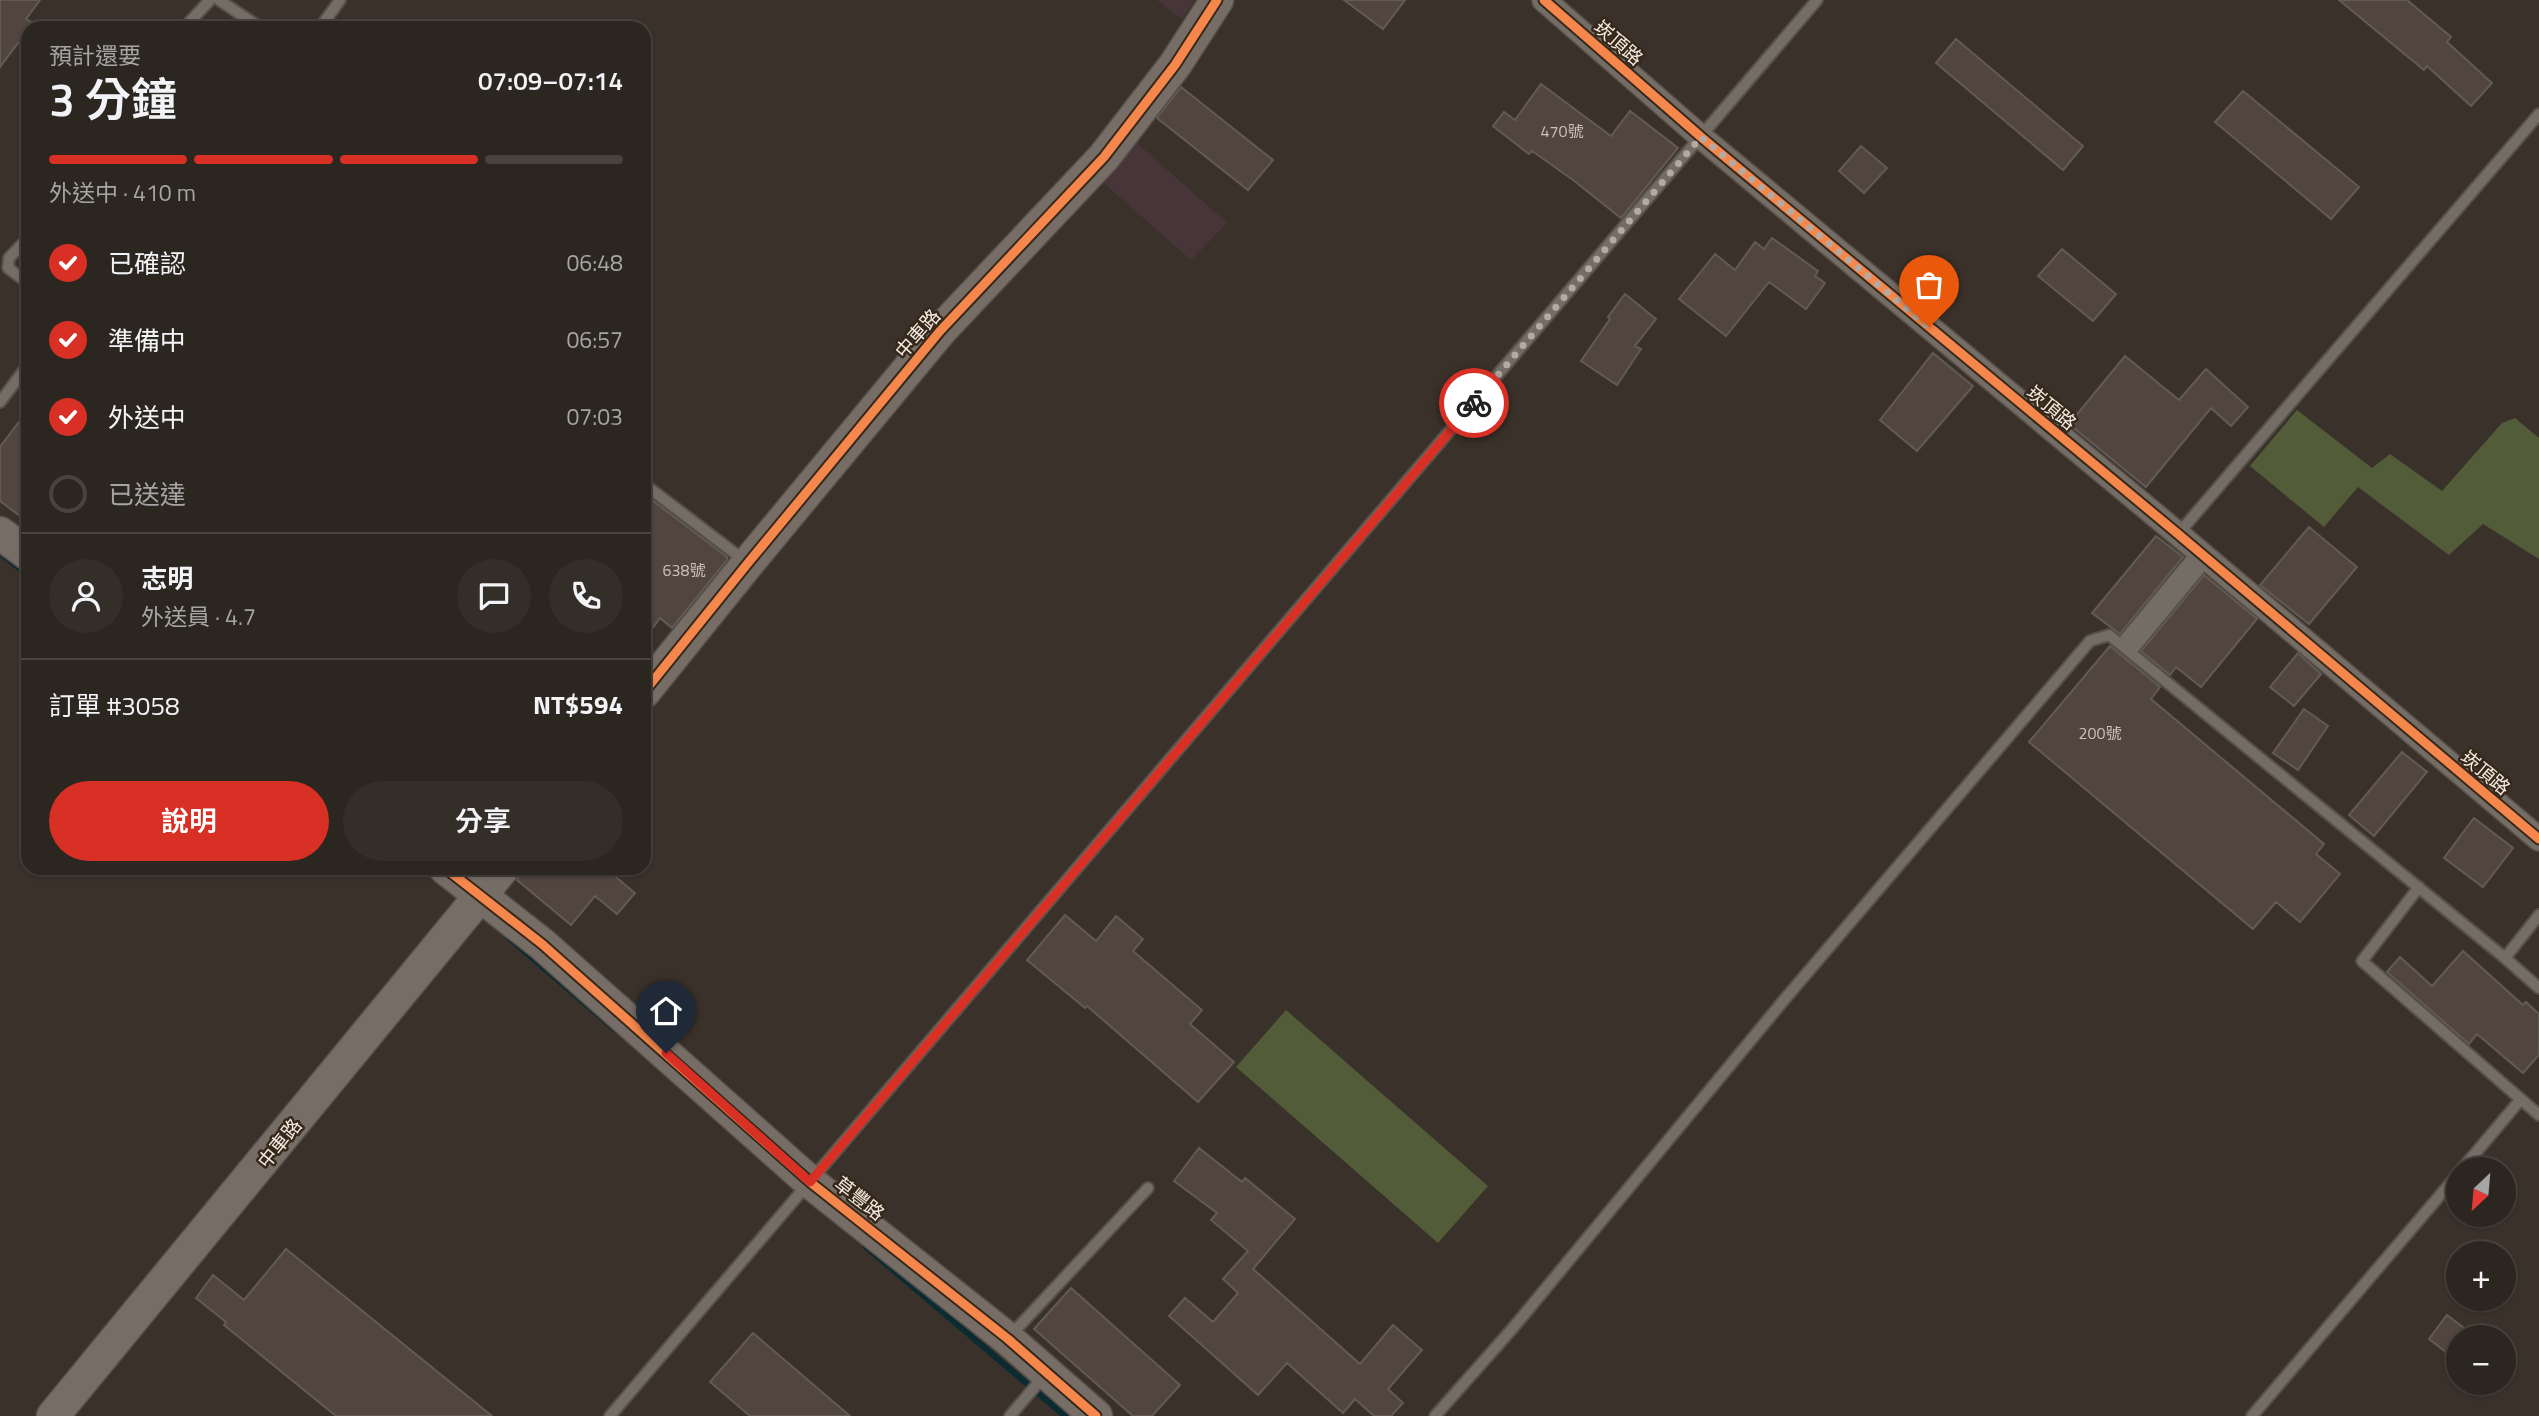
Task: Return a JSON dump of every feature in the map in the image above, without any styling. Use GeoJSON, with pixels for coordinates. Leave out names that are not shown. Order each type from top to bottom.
{"type":"FeatureCollection","features":[{"type":"Feature","properties":{"kind":"street","name":"中車路"},"geometry":{"type":"LineString","coordinates":[[651,683],[940,331],[1104,157],[1175,65],[1217,0]]}},
{"type":"Feature","properties":{"kind":"street","name":"崁頂路"},"geometry":{"type":"LineString","coordinates":[[1544,0],[1701,137],[2539,839]]}},
{"type":"Feature","properties":{"kind":"street"},"geometry":{"type":"LineString","coordinates":[[0,533],[21,549]]}},
{"type":"Feature","properties":{"kind":"street"},"geometry":{"type":"LineString","coordinates":[[2130,643],[2203,555]]}},
{"type":"Feature","properties":{"kind":"street","name":"草豐路"},"geometry":{"type":"LineString","coordinates":[[454,875],[542,944],[810,1182],[1008,1339],[1096,1416]]}},
{"type":"Feature","properties":{"kind":"street","name":"中車路"},"geometry":{"type":"LineString","coordinates":[[53,1416],[497,875]]}},
{"type":"Feature","properties":{"kind":"lane"},"geometry":{"type":"LineString","coordinates":[[190,21],[210,0]]}},
{"type":"Feature","properties":{"kind":"lane"},"geometry":{"type":"LineString","coordinates":[[219,0],[250,21]]}},
{"type":"Feature","properties":{"kind":"lane"},"geometry":{"type":"LineString","coordinates":[[325,21],[340,0]]}},
{"type":"Feature","properties":{"kind":"lane"},"geometry":{"type":"LineString","coordinates":[[610,1416],[1817,0]]}},
{"type":"Feature","properties":{"kind":"lane"},"geometry":{"type":"LineString","coordinates":[[2178,534],[2539,114]]}},
{"type":"Feature","properties":{"kind":"lane"},"geometry":{"type":"LineString","coordinates":[[21,243],[5,255],[8,268],[21,278]]}},
{"type":"Feature","properties":{"kind":"lane"},"geometry":{"type":"LineString","coordinates":[[0,402],[21,374]]}},
{"type":"Feature","properties":{"kind":"lane"},"geometry":{"type":"LineString","coordinates":[[651,489],[748,563]]}},
{"type":"Feature","properties":{"kind":"lane"},"geometry":{"type":"LineString","coordinates":[[1435,1416],[1513,1328],[1793,989],[2090,641],[2109,635],[2539,988]]}},
{"type":"Feature","properties":{"kind":"lane"},"geometry":{"type":"LineString","coordinates":[[2419,887],[2362,961],[2539,1115]]}},
{"type":"Feature","properties":{"kind":"lane"},"geometry":{"type":"LineString","coordinates":[[2505,958],[2539,915]]}},
{"type":"Feature","properties":{"kind":"lane"},"geometry":{"type":"LineString","coordinates":[[2472,1157],[2521,1099]]}},
{"type":"Feature","properties":{"kind":"lane"},"geometry":{"type":"LineString","coordinates":[[2252,1416],[2446,1187]]}},
{"type":"Feature","properties":{"kind":"lane"},"geometry":{"type":"LineString","coordinates":[[1008,1339],[1148,1188]]}},
{"type":"Feature","properties":{"kind":"lane"},"geometry":{"type":"LineString","coordinates":[[1010,1416],[1046,1374]]}},
{"type":"Feature","properties":{"kind":"shaded area"},"geometry":{"type":"Polygon","coordinates":[[[1157,0],[1195,0],[1182,19],[1157,0]]]}},
{"type":"Feature","properties":{"kind":"shaded area"},"geometry":{"type":"Polygon","coordinates":[[[1129,136],[1227,223],[1191,260],[1098,178],[1129,136]]]}},
{"type":"Feature","properties":{"kind":"green space"},"geometry":{"type":"Polygon","coordinates":[[[2297,410],[2372,468],[2390,454],[2442,491],[2502,423],[2515,418],[2539,438],[2539,559],[2483,524],[2449,555],[2358,487],[2324,527],[2250,466],[2297,410]]]}},
{"type":"Feature","properties":{"kind":"green space"},"geometry":{"type":"Polygon","coordinates":[[[1286,1010],[1488,1186],[1438,1243],[1236,1067],[1286,1010]]]}},
{"type":"Feature","properties":{"kind":"building"},"geometry":{"type":"Polygon","coordinates":[[[0,0],[40,0],[26,19],[30,21],[21,21],[21,39],[0,67],[0,0]]]}},
{"type":"Feature","properties":{"kind":"building"},"geometry":{"type":"Polygon","coordinates":[[[1344,0],[1405,0],[1383,29],[1344,0]]]}},
{"type":"Feature","properties":{"kind":"building"},"geometry":{"type":"Polygon","coordinates":[[[2339,0],[2407,0],[2451,37],[2447,42],[2492,83],[2471,106],[2427,66],[2424,70],[2339,0]]]}},
{"type":"Feature","properties":{"kind":"building"},"geometry":{"type":"Polygon","coordinates":[[[1956,39],[2083,146],[2063,170],[1936,63],[1956,39]]]}},
{"type":"Feature","properties":{"kind":"building"},"geometry":{"type":"Polygon","coordinates":[[[1541,84],[1611,136],[1630,111],[1678,148],[1621,218],[1573,180],[1532,151],[1529,154],[1493,126],[1504,112],[1515,120],[1541,84]]]}},
{"type":"Feature","properties":{"kind":"building"},"geometry":{"type":"Polygon","coordinates":[[[1181,87],[1273,160],[1248,190],[1157,118],[1181,87]]]}},
{"type":"Feature","properties":{"kind":"building"},"geometry":{"type":"Polygon","coordinates":[[[2243,91],[2359,187],[2331,219],[2215,122],[2243,91]]]}},
{"type":"Feature","properties":{"kind":"building"},"geometry":{"type":"Polygon","coordinates":[[[1861,146],[1887,168],[1864,193],[1839,171],[1861,146]]]}},
{"type":"Feature","properties":{"kind":"building"},"geometry":{"type":"Polygon","coordinates":[[[1772,238],[1818,271],[1815,276],[1825,283],[1806,309],[1769,282],[1726,336],[1679,299],[1715,254],[1735,270],[1755,242],[1764,249],[1772,238]]]}},
{"type":"Feature","properties":{"kind":"building"},"geometry":{"type":"Polygon","coordinates":[[[2062,249],[2116,294],[2093,321],[2038,276],[2062,249]]]}},
{"type":"Feature","properties":{"kind":"building"},"geometry":{"type":"Polygon","coordinates":[[[1625,294],[1656,319],[1635,346],[1641,349],[1617,385],[1581,361],[1625,294]]]}},
{"type":"Feature","properties":{"kind":"building"},"geometry":{"type":"Polygon","coordinates":[[[1933,353],[1973,386],[1917,451],[1880,420],[1933,353]]]}},
{"type":"Feature","properties":{"kind":"building"},"geometry":{"type":"Polygon","coordinates":[[[2125,356],[2179,400],[2206,369],[2248,407],[2231,426],[2211,408],[2146,487],[2069,424],[2125,356]]]}},
{"type":"Feature","properties":{"kind":"building"},"geometry":{"type":"Polygon","coordinates":[[[21,419],[21,517],[0,501],[0,447],[21,419]]]}},
{"type":"Feature","properties":{"kind":"building"},"geometry":{"type":"Polygon","coordinates":[[[651,499],[727,557],[672,628],[660,618],[651,630],[651,499]]]}},
{"type":"Feature","properties":{"kind":"building"},"geometry":{"type":"Polygon","coordinates":[[[2309,527],[2357,567],[2309,624],[2260,585],[2309,527]]]}},
{"type":"Feature","properties":{"kind":"building"},"geometry":{"type":"Polygon","coordinates":[[[2156,536],[2183,557],[2120,634],[2092,613],[2156,536]]]}},
{"type":"Feature","properties":{"kind":"building"},"geometry":{"type":"Polygon","coordinates":[[[2204,575],[2257,619],[2201,687],[2176,667],[2170,675],[2141,651],[2204,575]]]}},
{"type":"Feature","properties":{"kind":"building"},"geometry":{"type":"Polygon","coordinates":[[[2110,646],[2160,687],[2151,699],[2324,844],[2316,854],[2340,874],[2300,922],[2276,902],[2253,929],[2029,742],[2110,646]]]}},
{"type":"Feature","properties":{"kind":"building"},"geometry":{"type":"Polygon","coordinates":[[[2298,653],[2321,674],[2294,706],[2270,687],[2298,653]]]}},
{"type":"Feature","properties":{"kind":"building"},"geometry":{"type":"Polygon","coordinates":[[[2304,709],[2328,726],[2298,770],[2273,753],[2304,709]]]}},
{"type":"Feature","properties":{"kind":"building"},"geometry":{"type":"Polygon","coordinates":[[[2402,752],[2427,772],[2374,836],[2349,815],[2402,752]]]}},
{"type":"Feature","properties":{"kind":"building"},"geometry":{"type":"Polygon","coordinates":[[[2474,818],[2513,848],[2483,887],[2444,858],[2474,818]]]}},
{"type":"Feature","properties":{"kind":"building"},"geometry":{"type":"Polygon","coordinates":[[[520,875],[613,875],[635,893],[617,914],[595,896],[571,925],[517,880],[520,875]]]}},
{"type":"Feature","properties":{"kind":"building"},"geometry":{"type":"Polygon","coordinates":[[[1065,915],[1096,941],[1116,916],[1143,939],[1133,951],[1202,1010],[1190,1024],[1234,1062],[1198,1102],[1087,1006],[1085,1008],[1027,960],[1065,915]]]}},
{"type":"Feature","properties":{"kind":"building"},"geometry":{"type":"Polygon","coordinates":[[[2463,951],[2523,1005],[2526,1002],[2539,1014],[2539,1055],[2523,1073],[2477,1034],[2469,1044],[2387,972],[2400,957],[2432,986],[2463,951]]]}},
{"type":"Feature","properties":{"kind":"building"},"geometry":{"type":"Polygon","coordinates":[[[1199,1148],[1242,1182],[1245,1178],[1295,1219],[1253,1269],[1360,1364],[1393,1325],[1422,1350],[1388,1389],[1403,1403],[1391,1416],[1374,1416],[1355,1399],[1343,1413],[1287,1363],[1258,1395],[1169,1316],[1185,1298],[1213,1322],[1238,1293],[1223,1279],[1248,1251],[1211,1220],[1217,1213],[1174,1181],[1199,1148]]]}},
{"type":"Feature","properties":{"kind":"building"},"geometry":{"type":"Polygon","coordinates":[[[286,1249],[492,1416],[336,1416],[224,1325],[226,1322],[196,1298],[213,1275],[244,1300],[286,1249]]]}},
{"type":"Feature","properties":{"kind":"building"},"geometry":{"type":"Polygon","coordinates":[[[1071,1288],[1180,1385],[1152,1416],[1133,1416],[1034,1329],[1071,1288]]]}},
{"type":"Feature","properties":{"kind":"building"},"geometry":{"type":"Polygon","coordinates":[[[2447,1315],[2460,1325],[2446,1325],[2446,1352],[2429,1339],[2447,1315]]]}},
{"type":"Feature","properties":{"kind":"building"},"geometry":{"type":"Polygon","coordinates":[[[753,1333],[850,1416],[750,1416],[710,1382],[753,1333]]]}},
{"type":"Feature","properties":{"kind":"waterway"},"geometry":{"type":"LineString","coordinates":[[0,553],[21,570]]}},
{"type":"Feature","properties":{"kind":"waterway"},"geometry":{"type":"LineString","coordinates":[[506,935],[617,1031]]}},
{"type":"Feature","properties":{"kind":"waterway"},"geometry":{"type":"LineString","coordinates":[[866,1247],[1065,1416]]}},
{"type":"Feature","properties":{"kind":"cycle path"},"geometry":{"type":"LineString","coordinates":[[651,683],[940,331],[1104,157],[1175,65],[1217,0]]}},
{"type":"Feature","properties":{"kind":"cycle path"},"geometry":{"type":"LineString","coordinates":[[1544,0],[1701,137],[2539,839]]}},
{"type":"Feature","properties":{"kind":"cycle path"},"geometry":{"type":"LineString","coordinates":[[454,875],[542,944],[810,1182],[1008,1339],[1096,1416]]}},
{"type":"Feature","properties":{"kind":"way so far"},"geometry":{"type":"LineString","coordinates":[[1474,403],[1701,137],[1929,327]]}},
{"type":"Feature","properties":{"kind":"route"},"geometry":{"type":"LineString","coordinates":[[666,1053],[810,1182],[1474,403]]}}]}
